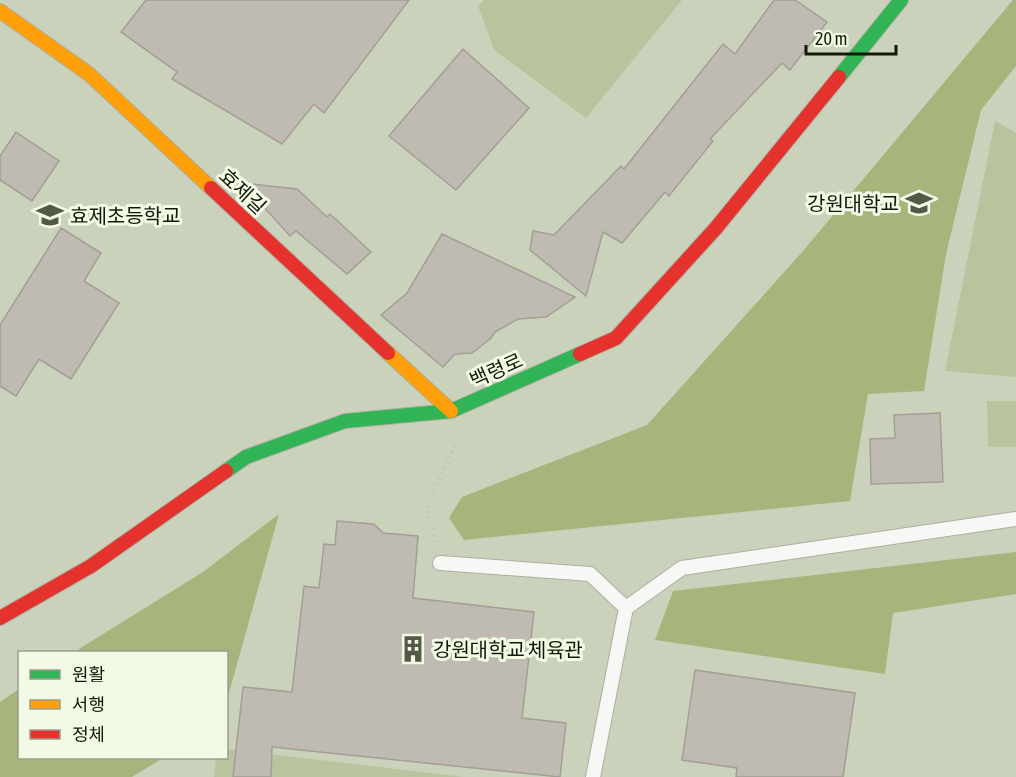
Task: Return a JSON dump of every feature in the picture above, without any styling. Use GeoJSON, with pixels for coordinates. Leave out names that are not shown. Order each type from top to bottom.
{"type":"FeatureCollection","features":[{"type":"Feature","properties":{"kind":"street","name":"백령로"},"geometry":{"type":"LineString","coordinates":[[0,618],[91,566],[246,457],[345,421],[451,411],[616,338],[716,228],[901,0]]}},
{"type":"Feature","properties":{"kind":"street","name":"효제길"},"geometry":{"type":"LineString","coordinates":[[0,11],[89,74],[451,411]]}},
{"type":"Feature","properties":{"kind":"lane"},"geometry":{"type":"LineString","coordinates":[[593,777],[626,608],[682,568],[1016,519]]}},
{"type":"Feature","properties":{"kind":"lane"},"geometry":{"type":"LineString","coordinates":[[440,563],[590,574],[626,608]]}},
{"type":"Feature","properties":{"kind":"path"},"geometry":{"type":"LineString","coordinates":[[440,563],[427,506],[458,439]]}},
{"type":"Feature","properties":{"kind":"green space"},"geometry":{"type":"Polygon","coordinates":[[[484,0],[682,0],[586,118],[494,50],[478,6],[484,0]]]}},
{"type":"Feature","properties":{"kind":"green space"},"geometry":{"type":"Polygon","coordinates":[[[1013,0],[1016,0],[1016,66],[981,110],[946,254],[924,391],[868,394],[850,501],[464,540],[449,518],[462,497],[647,425],[803,251],[1013,0]]]}},
{"type":"Feature","properties":{"kind":"green space"},"geometry":{"type":"Polygon","coordinates":[[[995,121],[1016,133],[1016,377],[945,371],[995,121]]]}},
{"type":"Feature","properties":{"kind":"green space"},"geometry":{"type":"Polygon","coordinates":[[[987,401],[1016,401],[1016,447],[988,447],[987,401]]]}},
{"type":"Feature","properties":{"kind":"green space"},"geometry":{"type":"Polygon","coordinates":[[[279,514],[228,696],[228,651],[76,651],[203,572],[279,514]]]}},
{"type":"Feature","properties":{"kind":"green space"},"geometry":{"type":"Polygon","coordinates":[[[1016,552],[1016,594],[893,613],[885,674],[655,640],[673,591],[1016,552]]]}},
{"type":"Feature","properties":{"kind":"green space"},"geometry":{"type":"Polygon","coordinates":[[[18,690],[18,759],[161,759],[132,777],[0,777],[0,702],[18,690]]]}},
{"type":"Feature","properties":{"kind":"green space"},"geometry":{"type":"Polygon","coordinates":[[[228,749],[464,777],[214,777],[216,759],[228,759],[228,749]]]}},
{"type":"Feature","properties":{"kind":"building"},"geometry":{"type":"Polygon","coordinates":[[[146,0],[409,0],[324,113],[314,104],[282,144],[172,79],[177,72],[121,32],[146,0]]]}},
{"type":"Feature","properties":{"kind":"building"},"geometry":{"type":"Polygon","coordinates":[[[774,0],[795,0],[827,22],[790,70],[782,63],[710,139],[713,141],[669,196],[665,192],[622,243],[603,232],[586,296],[530,250],[533,231],[554,235],[621,166],[624,169],[723,44],[735,54],[774,0]]]}},
{"type":"Feature","properties":{"kind":"building"},"geometry":{"type":"Polygon","coordinates":[[[463,49],[529,108],[456,190],[389,136],[463,49]]]}},
{"type":"Feature","properties":{"kind":"building"},"geometry":{"type":"Polygon","coordinates":[[[16,132],[59,161],[32,201],[0,180],[0,156],[16,132]]]}},
{"type":"Feature","properties":{"kind":"building"},"geometry":{"type":"Polygon","coordinates":[[[242,183],[297,189],[327,217],[330,214],[371,252],[347,274],[296,231],[290,236],[242,183]]]}},
{"type":"Feature","properties":{"kind":"building"},"geometry":{"type":"Polygon","coordinates":[[[61,228],[101,253],[84,281],[119,303],[71,379],[39,359],[16,396],[0,386],[0,325],[61,228]]]}},
{"type":"Feature","properties":{"kind":"building"},"geometry":{"type":"Polygon","coordinates":[[[442,234],[575,297],[546,317],[518,319],[495,332],[472,353],[455,354],[443,367],[381,315],[407,293],[442,234]]]}},
{"type":"Feature","properties":{"kind":"building"},"geometry":{"type":"Polygon","coordinates":[[[940,413],[943,482],[871,484],[870,439],[895,438],[894,415],[940,413]]]}},
{"type":"Feature","properties":{"kind":"building","name":"강원대학교 체육관"},"geometry":{"type":"Polygon","coordinates":[[[337,521],[374,524],[383,533],[418,536],[413,598],[534,612],[522,718],[566,723],[560,777],[272,747],[271,777],[233,777],[243,687],[292,692],[304,586],[319,588],[324,544],[335,545],[337,521]]]}},
{"type":"Feature","properties":{"kind":"building"},"geometry":{"type":"Polygon","coordinates":[[[695,670],[855,693],[843,777],[736,777],[737,768],[682,760],[695,670]]]}},
{"type":"Feature","properties":{"kind":"traffic: fast"},"geometry":{"type":"LineString","coordinates":[[839,77],[901,0]]}},
{"type":"Feature","properties":{"kind":"traffic: fast"},"geometry":{"type":"LineString","coordinates":[[226,471],[246,457],[345,421],[451,411],[580,354]]}},
{"type":"Feature","properties":{"kind":"traffic: slow"},"geometry":{"type":"LineString","coordinates":[[0,11],[89,74],[211,188]]}},
{"type":"Feature","properties":{"kind":"traffic: slow"},"geometry":{"type":"LineString","coordinates":[[388,353],[451,411]]}},
{"type":"Feature","properties":{"kind":"traffic: jam"},"geometry":{"type":"LineString","coordinates":[[580,354],[616,338],[716,228],[839,77]]}},
{"type":"Feature","properties":{"kind":"traffic: jam"},"geometry":{"type":"LineString","coordinates":[[211,188],[388,353]]}},
{"type":"Feature","properties":{"kind":"traffic: jam"},"geometry":{"type":"LineString","coordinates":[[0,618],[91,566],[226,471]]}},
{"type":"Feature","properties":{"kind":"place","name":"강원대학교"},"geometry":{"type":"Point","coordinates":[919,203]}},
{"type":"Feature","properties":{"kind":"place","name":"효제초등학교"},"geometry":{"type":"Point","coordinates":[50,215]}},
{"type":"Feature","properties":{"kind":"place","name":"강원대학교 체육관"},"geometry":{"type":"Point","coordinates":[413,649]}}]}
